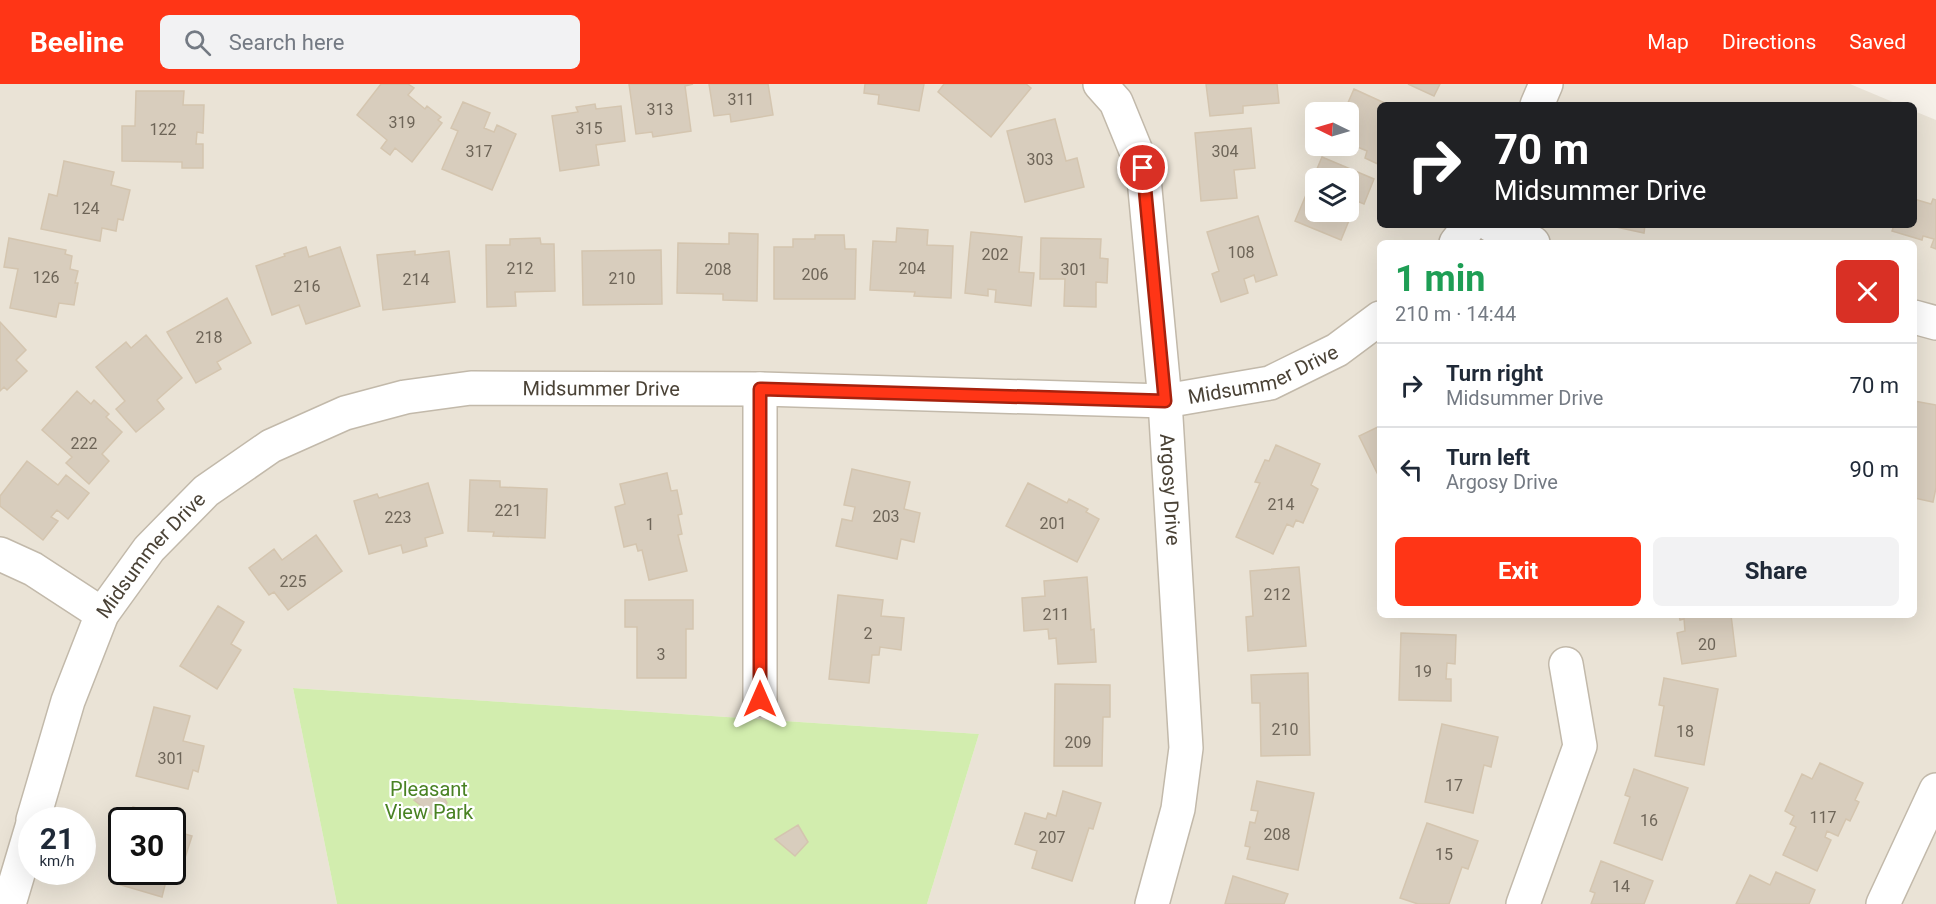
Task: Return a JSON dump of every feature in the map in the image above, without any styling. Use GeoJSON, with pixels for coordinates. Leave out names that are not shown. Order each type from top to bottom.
{"type":"FeatureCollection","features":[{"type":"Feature","properties":{"kind":"street","name":"Argosy Drive"},"geometry":{"type":"LineString","coordinates":[[1100,84],[1116,102],[1143,168],[1165,401],[1186,748],[1178,809],[1152,904]]}},
{"type":"Feature","properties":{"kind":"street"},"geometry":{"type":"LineString","coordinates":[[1538,102],[1546,84]]}},
{"type":"Feature","properties":{"kind":"street"},"geometry":{"type":"LineString","coordinates":[[1458,240],[1468,228]]}},
{"type":"Feature","properties":{"kind":"street"},"geometry":{"type":"LineString","coordinates":[[1498,228],[1526,240]]}},
{"type":"Feature","properties":{"kind":"street"},"geometry":{"type":"LineString","coordinates":[[1917,318],[1936,323]]}},
{"type":"Feature","properties":{"kind":"street","name":"Midsummer Drive"},"geometry":{"type":"LineString","coordinates":[[37,807],[68,701],[102,614],[149,549],[206,491],[271,446],[345,413],[405,397],[471,388],[760,389],[1165,401],[1270,383],[1337,350],[1377,320]]}},
{"type":"Feature","properties":{"kind":"street"},"geometry":{"type":"LineString","coordinates":[[760,389],[760,699]]}},
{"type":"Feature","properties":{"kind":"street"},"geometry":{"type":"LineString","coordinates":[[0,554],[33,569],[102,614]]}},
{"type":"Feature","properties":{"kind":"street"},"geometry":{"type":"LineString","coordinates":[[1523,904],[1580,746],[1566,664]]}},
{"type":"Feature","properties":{"kind":"street"},"geometry":{"type":"LineString","coordinates":[[1882,904],[1936,790]]}},
{"type":"Feature","properties":{"kind":"street"},"geometry":{"type":"LineString","coordinates":[[9,904],[18,874]]}},
{"type":"Feature","properties":{"kind":"shaded area"},"geometry":{"type":"Polygon","coordinates":[[[0,84],[1850,84],[1893,102],[1377,102],[1377,228],[1917,228],[1917,112],[1936,120],[1936,904],[927,904],[979,734],[293,688],[337,904],[0,904],[0,84]]]}},
{"type":"Feature","properties":{"kind":"green space","name":"Pleasant View Park"},"geometry":{"type":"Polygon","coordinates":[[[293,688],[979,734],[927,904],[337,904],[293,688]]]}},
{"type":"Feature","properties":{"kind":"building"},"geometry":{"type":"Polygon","coordinates":[[[381,84],[408,84],[414,88],[408,95],[425,109],[427,106],[441,117],[438,120],[442,123],[412,162],[395,148],[390,155],[381,148],[387,140],[357,115],[381,84]]]}},
{"type":"Feature","properties":{"kind":"building"},"geometry":{"type":"Polygon","coordinates":[[[629,84],[693,84],[685,86],[691,131],[653,137],[652,132],[636,134],[629,84]]]}},
{"type":"Feature","properties":{"kind":"building"},"geometry":{"type":"Polygon","coordinates":[[[709,84],[768,84],[773,115],[731,122],[730,114],[714,116],[709,84]]]}},
{"type":"Feature","properties":{"kind":"building"},"geometry":{"type":"Polygon","coordinates":[[[865,84],[924,84],[919,111],[878,104],[879,95],[864,93],[865,84]]]}},
{"type":"Feature","properties":{"kind":"building"},"geometry":{"type":"Polygon","coordinates":[[[944,84],[1026,84],[1031,88],[991,137],[938,92],[944,84]]]}},
{"type":"Feature","properties":{"kind":"building"},"geometry":{"type":"Polygon","coordinates":[[[1206,84],[1277,84],[1279,103],[1243,106],[1243,113],[1210,116],[1206,84]]]}},
{"type":"Feature","properties":{"kind":"building"},"geometry":{"type":"Polygon","coordinates":[[[1408,84],[1440,84],[1434,96],[1408,84]]]}},
{"type":"Feature","properties":{"kind":"building"},"geometry":{"type":"Polygon","coordinates":[[[1354,89],[1382,102],[1377,102],[1377,164],[1365,158],[1367,151],[1359,148],[1359,102],[1348,102],[1354,89]]]}},
{"type":"Feature","properties":{"kind":"building"},"geometry":{"type":"Polygon","coordinates":[[[136,91],[184,91],[183,105],[204,105],[203,133],[197,132],[196,144],[203,144],[203,168],[182,168],[182,162],[122,161],[122,126],[135,126],[136,91]]]}},
{"type":"Feature","properties":{"kind":"building"},"geometry":{"type":"Polygon","coordinates":[[[463,102],[490,113],[484,128],[494,132],[497,125],[516,134],[492,190],[442,169],[458,131],[451,128],[463,102]]]}},
{"type":"Feature","properties":{"kind":"building"},"geometry":{"type":"Polygon","coordinates":[[[595,104],[596,109],[621,106],[625,141],[596,145],[599,165],[560,171],[552,116],[578,112],[576,107],[595,104]]]}},
{"type":"Feature","properties":{"kind":"building"},"geometry":{"type":"Polygon","coordinates":[[[1055,119],[1066,161],[1077,158],[1084,187],[1025,202],[1007,131],[1055,119]]]}},
{"type":"Feature","properties":{"kind":"building"},"geometry":{"type":"Polygon","coordinates":[[[1251,128],[1255,168],[1234,170],[1237,198],[1201,201],[1195,133],[1251,128]]]}},
{"type":"Feature","properties":{"kind":"building"},"geometry":{"type":"Polygon","coordinates":[[[1322,157],[1348,168],[1317,168],[1322,157]]]}},
{"type":"Feature","properties":{"kind":"building"},"geometry":{"type":"Polygon","coordinates":[[[64,161],[114,172],[111,185],[130,190],[123,220],[118,219],[116,231],[102,228],[100,241],[41,229],[49,194],[57,196],[64,161]]]}},
{"type":"Feature","properties":{"kind":"building"},"geometry":{"type":"Polygon","coordinates":[[[1359,173],[1374,179],[1364,204],[1359,202],[1359,173]]]}},
{"type":"Feature","properties":{"kind":"building"},"geometry":{"type":"Polygon","coordinates":[[[1305,197],[1305,222],[1348,222],[1341,240],[1295,221],[1305,197]]]}},
{"type":"Feature","properties":{"kind":"building"},"geometry":{"type":"Polygon","coordinates":[[[1933,199],[1936,200],[1936,249],[1931,247],[1934,239],[1923,236],[1922,240],[1892,231],[1893,228],[1917,228],[1917,200],[1931,204],[1933,199]]]}},
{"type":"Feature","properties":{"kind":"building"},"geometry":{"type":"Polygon","coordinates":[[[1258,216],[1277,275],[1256,282],[1254,275],[1244,279],[1248,293],[1221,302],[1212,274],[1219,271],[1207,232],[1258,216]]]}},
{"type":"Feature","properties":{"kind":"building"},"geometry":{"type":"Polygon","coordinates":[[[897,228],[928,230],[927,245],[953,246],[951,298],[914,296],[915,292],[870,290],[873,241],[896,242],[897,228]]]}},
{"type":"Feature","properties":{"kind":"building"},"geometry":{"type":"Polygon","coordinates":[[[1621,228],[1645,228],[1644,233],[1621,228]]]}},
{"type":"Feature","properties":{"kind":"building"},"geometry":{"type":"Polygon","coordinates":[[[971,232],[1022,237],[1019,272],[1034,273],[1031,306],[995,302],[996,290],[988,289],[988,296],[965,293],[971,232]]]}},
{"type":"Feature","properties":{"kind":"building"},"geometry":{"type":"Polygon","coordinates":[[[729,233],[758,234],[757,301],[723,300],[723,294],[677,293],[678,243],[729,244],[729,233]]]}},
{"type":"Feature","properties":{"kind":"building"},"geometry":{"type":"Polygon","coordinates":[[[815,235],[844,235],[845,249],[856,249],[855,299],[774,299],[774,247],[793,247],[793,239],[815,239],[815,235]]]}},
{"type":"Feature","properties":{"kind":"building"},"geometry":{"type":"Polygon","coordinates":[[[9,238],[66,250],[65,254],[72,256],[70,269],[78,271],[74,305],[59,303],[56,317],[10,308],[18,269],[4,267],[9,238]]]}},
{"type":"Feature","properties":{"kind":"building"},"geometry":{"type":"Polygon","coordinates":[[[540,238],[541,244],[554,244],[555,291],[515,292],[516,306],[487,307],[486,245],[510,245],[510,239],[540,238]]]}},
{"type":"Feature","properties":{"kind":"building"},"geometry":{"type":"Polygon","coordinates":[[[1041,238],[1101,239],[1100,258],[1108,259],[1107,283],[1096,282],[1096,307],[1064,306],[1065,279],[1040,279],[1041,238]]]}},
{"type":"Feature","properties":{"kind":"building"},"geometry":{"type":"Polygon","coordinates":[[[306,247],[309,257],[340,247],[360,306],[306,324],[299,305],[272,315],[256,266],[306,247]]]}},
{"type":"Feature","properties":{"kind":"building"},"geometry":{"type":"Polygon","coordinates":[[[661,250],[662,304],[583,305],[582,251],[661,250]]]}},
{"type":"Feature","properties":{"kind":"building"},"geometry":{"type":"Polygon","coordinates":[[[415,251],[415,255],[449,251],[455,302],[383,310],[377,255],[415,251]]]}},
{"type":"Feature","properties":{"kind":"building"},"geometry":{"type":"Polygon","coordinates":[[[227,298],[251,343],[217,362],[221,369],[196,383],[167,332],[227,298]]]}},
{"type":"Feature","properties":{"kind":"building"},"geometry":{"type":"Polygon","coordinates":[[[0,322],[26,350],[16,360],[27,371],[7,390],[4,387],[0,391],[0,322]]]}},
{"type":"Feature","properties":{"kind":"building"},"geometry":{"type":"Polygon","coordinates":[[[146,335],[182,378],[157,400],[164,409],[136,432],[116,409],[125,401],[96,367],[126,342],[131,348],[146,335]]]}},
{"type":"Feature","properties":{"kind":"building"},"geometry":{"type":"Polygon","coordinates":[[[77,391],[91,404],[94,400],[109,414],[106,417],[122,432],[102,454],[109,461],[89,484],[66,463],[72,457],[42,430],[77,391]]]}},
{"type":"Feature","properties":{"kind":"building"},"geometry":{"type":"Polygon","coordinates":[[[1917,402],[1936,405],[1936,488],[1933,502],[1917,499],[1917,402]]]}},
{"type":"Feature","properties":{"kind":"building"},"geometry":{"type":"Polygon","coordinates":[[[1377,427],[1377,473],[1359,436],[1377,427]]]}},
{"type":"Feature","properties":{"kind":"building"},"geometry":{"type":"Polygon","coordinates":[[[1276,445],[1320,464],[1311,485],[1318,489],[1303,523],[1296,520],[1293,527],[1287,524],[1273,554],[1236,537],[1260,483],[1255,482],[1265,460],[1269,461],[1276,445]]]}},
{"type":"Feature","properties":{"kind":"building"},"geometry":{"type":"Polygon","coordinates":[[[27,461],[58,485],[66,475],[89,493],[68,519],[57,510],[51,517],[58,521],[43,540],[0,506],[0,496],[27,461]]]}},
{"type":"Feature","properties":{"kind":"building"},"geometry":{"type":"Polygon","coordinates":[[[852,469],[910,482],[904,509],[920,513],[914,542],[901,539],[897,559],[836,546],[842,519],[852,521],[855,507],[844,505],[852,469]]]}},
{"type":"Feature","properties":{"kind":"building"},"geometry":{"type":"Polygon","coordinates":[[[667,473],[671,491],[677,490],[682,514],[678,515],[682,534],[678,535],[687,571],[649,580],[642,550],[638,551],[636,544],[624,547],[615,507],[625,504],[620,484],[667,473]]]}},
{"type":"Feature","properties":{"kind":"building"},"geometry":{"type":"Polygon","coordinates":[[[470,480],[500,481],[500,487],[547,489],[545,538],[493,536],[494,532],[468,531],[470,480]]]}},
{"type":"Feature","properties":{"kind":"building"},"geometry":{"type":"Polygon","coordinates":[[[428,483],[443,533],[425,538],[427,546],[403,553],[401,545],[369,554],[354,501],[377,494],[379,498],[428,483]]]}},
{"type":"Feature","properties":{"kind":"building"},"geometry":{"type":"Polygon","coordinates":[[[1028,483],[1067,503],[1069,499],[1088,509],[1086,512],[1099,519],[1077,562],[1006,526],[1028,483]]]}},
{"type":"Feature","properties":{"kind":"building"},"geometry":{"type":"Polygon","coordinates":[[[316,535],[342,571],[288,610],[274,592],[269,595],[249,568],[274,549],[282,560],[316,535]]]}},
{"type":"Feature","properties":{"kind":"building"},"geometry":{"type":"Polygon","coordinates":[[[1299,567],[1306,646],[1248,651],[1246,617],[1253,616],[1250,571],[1299,567]]]}},
{"type":"Feature","properties":{"kind":"building"},"geometry":{"type":"Polygon","coordinates":[[[1087,577],[1096,662],[1058,664],[1056,638],[1049,639],[1048,629],[1024,631],[1022,598],[1045,596],[1044,581],[1087,577]]]}},
{"type":"Feature","properties":{"kind":"building"},"geometry":{"type":"Polygon","coordinates":[[[838,595],[883,600],[881,616],[904,618],[901,650],[880,647],[879,655],[872,655],[869,683],[829,679],[838,595]]]}},
{"type":"Feature","properties":{"kind":"building"},"geometry":{"type":"Polygon","coordinates":[[[625,600],[693,600],[693,629],[686,629],[686,678],[637,678],[637,627],[625,627],[625,600]]]}},
{"type":"Feature","properties":{"kind":"building"},"geometry":{"type":"Polygon","coordinates":[[[218,606],[244,622],[231,644],[241,650],[217,689],[180,666],[218,606]]]}},
{"type":"Feature","properties":{"kind":"building"},"geometry":{"type":"Polygon","coordinates":[[[1680,618],[1731,618],[1736,656],[1682,664],[1677,633],[1685,631],[1684,619],[1680,620],[1680,618]]]}},
{"type":"Feature","properties":{"kind":"building"},"geometry":{"type":"Polygon","coordinates":[[[1401,633],[1456,635],[1455,664],[1447,663],[1446,679],[1451,679],[1451,701],[1399,700],[1401,633]]]}},
{"type":"Feature","properties":{"kind":"building"},"geometry":{"type":"Polygon","coordinates":[[[1308,673],[1310,755],[1261,756],[1260,703],[1252,703],[1251,675],[1308,673]]]}},
{"type":"Feature","properties":{"kind":"building"},"geometry":{"type":"Polygon","coordinates":[[[1664,678],[1718,689],[1704,765],[1655,756],[1664,706],[1659,705],[1664,678]]]}},
{"type":"Feature","properties":{"kind":"building"},"geometry":{"type":"Polygon","coordinates":[[[1055,684],[1110,685],[1110,717],[1103,717],[1102,766],[1054,766],[1055,684]]]}},
{"type":"Feature","properties":{"kind":"building"},"geometry":{"type":"Polygon","coordinates":[[[154,707],[190,716],[183,741],[204,746],[198,772],[193,770],[188,789],[136,776],[154,707]]]}},
{"type":"Feature","properties":{"kind":"building"},"geometry":{"type":"Polygon","coordinates":[[[1442,724],[1498,737],[1491,767],[1484,765],[1473,813],[1425,802],[1442,724]]]}},
{"type":"Feature","properties":{"kind":"building"},"geometry":{"type":"Polygon","coordinates":[[[1820,763],[1863,783],[1855,800],[1859,802],[1850,821],[1846,819],[1838,836],[1827,831],[1825,837],[1831,840],[1817,871],[1783,855],[1796,827],[1790,824],[1794,816],[1785,811],[1802,774],[1812,779],[1820,763]]]}},
{"type":"Feature","properties":{"kind":"building"},"geometry":{"type":"Polygon","coordinates":[[[1634,769],[1688,788],[1662,860],[1614,843],[1630,797],[1625,795],[1634,769]]]}},
{"type":"Feature","properties":{"kind":"building"},"geometry":{"type":"Polygon","coordinates":[[[1257,781],[1314,793],[1298,870],[1247,859],[1250,847],[1245,846],[1250,822],[1255,823],[1258,811],[1251,810],[1257,781]]]}},
{"type":"Feature","properties":{"kind":"building"},"geometry":{"type":"Polygon","coordinates":[[[438,786],[447,803],[435,817],[414,800],[438,786]]]}},
{"type":"Feature","properties":{"kind":"building"},"geometry":{"type":"Polygon","coordinates":[[[1063,791],[1101,803],[1093,829],[1089,828],[1072,881],[1032,868],[1037,851],[1015,844],[1025,813],[1046,819],[1048,813],[1056,816],[1063,791]]]}},
{"type":"Feature","properties":{"kind":"building"},"geometry":{"type":"Polygon","coordinates":[[[1427,823],[1478,841],[1468,869],[1462,867],[1449,904],[1418,904],[1400,898],[1427,823]]]}},
{"type":"Feature","properties":{"kind":"building"},"geometry":{"type":"Polygon","coordinates":[[[798,825],[808,842],[795,856],[775,839],[798,825]]]}},
{"type":"Feature","properties":{"kind":"building"},"geometry":{"type":"Polygon","coordinates":[[[186,834],[192,836],[186,855],[186,834]]]}},
{"type":"Feature","properties":{"kind":"building"},"geometry":{"type":"Polygon","coordinates":[[[1601,861],[1653,881],[1644,904],[1591,904],[1595,893],[1590,891],[1601,861]]]}},
{"type":"Feature","properties":{"kind":"building"},"geometry":{"type":"Polygon","coordinates":[[[1776,872],[1815,890],[1809,904],[1736,904],[1750,875],[1770,885],[1776,872]]]}},
{"type":"Feature","properties":{"kind":"building"},"geometry":{"type":"Polygon","coordinates":[[[1233,876],[1288,894],[1284,904],[1225,904],[1233,876]]]}},
{"type":"Feature","properties":{"kind":"building"},"geometry":{"type":"Polygon","coordinates":[[[121,885],[165,885],[162,897],[121,885]]]}},
{"type":"Feature","properties":{"kind":"route"},"geometry":{"type":"LineString","coordinates":[[760,699],[760,389],[1165,401],[1143,168]]}}]}
